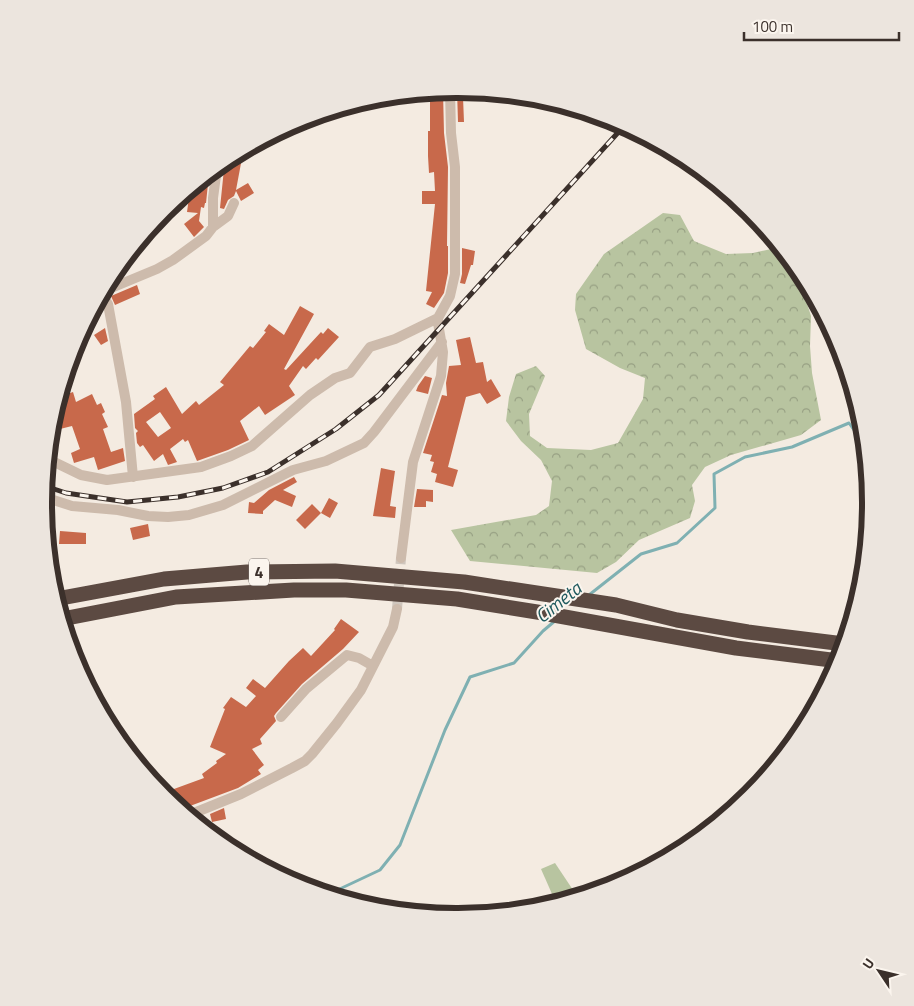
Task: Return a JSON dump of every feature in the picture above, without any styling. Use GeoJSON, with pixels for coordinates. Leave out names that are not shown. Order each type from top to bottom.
{"type":"FeatureCollection","features":[{"type":"Feature","properties":{"kind":"highway","name":"4"},"geometry":{"type":"LineString","coordinates":[[64,598],[164,579],[247,572],[335,571],[464,582],[616,605],[677,620],[748,632],[836,643]]}},
{"type":"Feature","properties":{"kind":"highway","name":"4"},"geometry":{"type":"LineString","coordinates":[[69,617],[176,597],[294,590],[346,590],[457,599],[736,648],[830,660]]}},
{"type":"Feature","properties":{"kind":"street"},"geometry":{"type":"LineString","coordinates":[[401,558],[413,462],[441,376],[443,352],[438,318],[450,296],[455,274],[455,176],[450,98]]}},
{"type":"Feature","properties":{"kind":"street"},"geometry":{"type":"LineString","coordinates":[[213,227],[213,198],[216,179]]}},
{"type":"Feature","properties":{"kind":"street"},"geometry":{"type":"LineString","coordinates":[[116,286],[157,269],[173,260],[206,236],[213,227],[228,216],[234,204]]}},
{"type":"Feature","properties":{"kind":"street"},"geometry":{"type":"LineString","coordinates":[[107,302],[126,402],[133,477]]}},
{"type":"Feature","properties":{"kind":"street"},"geometry":{"type":"LineString","coordinates":[[55,462],[81,475],[108,480],[201,467],[245,450],[275,427],[310,395],[335,378],[350,372],[370,347],[395,339],[438,318]]}},
{"type":"Feature","properties":{"kind":"street"},"geometry":{"type":"LineString","coordinates":[[52,500],[72,506],[168,517],[188,515],[223,505],[293,470],[326,461],[364,443],[442,342]]}},
{"type":"Feature","properties":{"kind":"street"},"geometry":{"type":"LineString","coordinates":[[196,812],[241,794],[305,761],[352,703],[393,627],[397,610]]}},
{"type":"Feature","properties":{"kind":"street"},"geometry":{"type":"LineString","coordinates":[[282,717],[306,689],[347,655],[352,655],[373,666]]}},
{"type":"Feature","properties":{"kind":"green space"},"geometry":{"type":"Polygon","coordinates":[[[663,213],[680,215],[694,241],[726,254],[753,253],[772,249],[805,298],[811,316],[810,346],[812,373],[821,420],[801,435],[731,455],[705,467],[692,485],[695,501],[690,518],[639,540],[616,562],[597,573],[470,561],[451,530],[536,515],[549,506],[552,481],[541,460],[521,441],[506,421],[509,397],[516,374],[536,366],[545,376],[529,414],[530,436],[547,448],[591,450],[618,443],[643,399],[645,378],[620,368],[586,349],[575,310],[576,294],[604,254],[663,213]]]}},
{"type":"Feature","properties":{"kind":"green space"},"geometry":{"type":"Polygon","coordinates":[[[555,863],[573,890],[553,896],[541,869],[555,863]]]}},
{"type":"Feature","properties":{"kind":"building"},"geometry":{"type":"Polygon","coordinates":[[[457,98],[463,98],[464,122],[458,122],[457,98]]]}},
{"type":"Feature","properties":{"kind":"building"},"geometry":{"type":"Polygon","coordinates":[[[430,99],[443,99],[444,133],[448,167],[448,273],[444,293],[434,308],[426,304],[432,292],[426,291],[435,204],[422,204],[422,191],[435,191],[434,172],[429,173],[428,131],[430,131],[430,99]]]}},
{"type":"Feature","properties":{"kind":"building"},"geometry":{"type":"Polygon","coordinates":[[[241,161],[236,190],[248,183],[254,193],[241,201],[236,191],[234,196],[228,200],[224,209],[220,208],[224,173],[241,161]]]}},
{"type":"Feature","properties":{"kind":"building"},"geometry":{"type":"Polygon","coordinates":[[[208,184],[206,203],[204,208],[201,207],[199,221],[204,227],[194,237],[184,224],[198,213],[187,212],[189,200],[208,184]]]}},
{"type":"Feature","properties":{"kind":"building"},"geometry":{"type":"Polygon","coordinates":[[[462,248],[475,251],[473,265],[471,265],[465,284],[460,283],[462,248]]]}},
{"type":"Feature","properties":{"kind":"building"},"geometry":{"type":"Polygon","coordinates":[[[137,285],[140,294],[115,305],[111,296],[137,285]]]}},
{"type":"Feature","properties":{"kind":"building"},"geometry":{"type":"Polygon","coordinates":[[[300,306],[314,314],[284,369],[286,370],[321,332],[323,334],[328,328],[339,337],[318,360],[316,358],[306,369],[303,366],[289,386],[295,395],[265,415],[259,406],[240,421],[249,440],[197,461],[188,440],[185,442],[183,439],[170,449],[177,462],[168,465],[163,454],[154,461],[143,445],[140,447],[137,443],[136,433],[138,431],[135,428],[134,414],[155,399],[153,396],[166,387],[182,414],[196,401],[199,405],[224,385],[220,382],[250,346],[253,348],[266,332],[264,331],[269,324],[284,335],[300,306]],[[160,412],[146,422],[158,437],[171,428],[160,412]]]}},
{"type":"Feature","properties":{"kind":"building"},"geometry":{"type":"Polygon","coordinates":[[[105,328],[108,341],[101,345],[94,335],[105,328]]]}},
{"type":"Feature","properties":{"kind":"building"},"geometry":{"type":"Polygon","coordinates":[[[470,337],[476,363],[483,362],[487,382],[491,379],[501,396],[487,404],[480,393],[466,397],[448,467],[458,470],[453,487],[435,482],[437,474],[431,472],[434,462],[430,461],[432,455],[423,453],[442,395],[447,396],[446,383],[449,366],[461,365],[456,340],[470,337]]]}},
{"type":"Feature","properties":{"kind":"building"},"geometry":{"type":"Polygon","coordinates":[[[425,376],[432,378],[428,394],[416,391],[425,376]]]}},
{"type":"Feature","properties":{"kind":"building"},"geometry":{"type":"Polygon","coordinates":[[[73,392],[76,402],[92,394],[97,405],[101,403],[105,412],[102,414],[108,427],[103,429],[111,452],[123,448],[125,461],[98,470],[94,457],[74,463],[71,453],[80,449],[72,426],[59,429],[67,394],[73,392]]]}},
{"type":"Feature","properties":{"kind":"building"},"geometry":{"type":"Polygon","coordinates":[[[381,468],[395,471],[390,506],[396,507],[395,518],[373,516],[381,468]]]}},
{"type":"Feature","properties":{"kind":"building"},"geometry":{"type":"Polygon","coordinates":[[[294,477],[297,482],[283,490],[296,496],[292,507],[275,500],[263,511],[263,514],[248,513],[249,502],[254,503],[269,490],[294,477]]]}},
{"type":"Feature","properties":{"kind":"building"},"geometry":{"type":"Polygon","coordinates":[[[417,489],[433,490],[433,502],[426,501],[426,507],[414,507],[417,489]]]}},
{"type":"Feature","properties":{"kind":"building"},"geometry":{"type":"Polygon","coordinates":[[[329,498],[338,503],[330,518],[321,513],[329,498]]]}},
{"type":"Feature","properties":{"kind":"building"},"geometry":{"type":"Polygon","coordinates":[[[312,504],[321,513],[305,529],[296,520],[312,504]]]}},
{"type":"Feature","properties":{"kind":"building"},"geometry":{"type":"Polygon","coordinates":[[[148,524],[150,536],[133,540],[130,528],[148,524]]]}},
{"type":"Feature","properties":{"kind":"building"},"geometry":{"type":"Polygon","coordinates":[[[60,531],[86,533],[86,544],[59,544],[60,531]]]}},
{"type":"Feature","properties":{"kind":"building"},"geometry":{"type":"Polygon","coordinates":[[[341,619],[359,632],[343,649],[302,684],[276,713],[274,716],[276,721],[260,739],[262,744],[252,749],[264,765],[258,770],[261,774],[238,788],[189,806],[172,790],[204,778],[202,774],[226,754],[210,747],[225,709],[223,708],[231,697],[246,707],[256,696],[246,688],[253,679],[265,688],[303,648],[311,656],[341,619]]]}},
{"type":"Feature","properties":{"kind":"building"},"geometry":{"type":"Polygon","coordinates":[[[224,808],[226,819],[212,822],[210,814],[224,808]]]}},
{"type":"Feature","properties":{"kind":"waterway","name":"Cimeta"},"geometry":{"type":"LineString","coordinates":[[589,595],[641,554],[677,543],[715,508],[714,474],[745,457],[792,447],[849,423],[855,432]]}},
{"type":"Feature","properties":{"kind":"waterway","name":"Cimeta"},"geometry":{"type":"LineString","coordinates":[[338,890],[380,870],[400,845],[445,730],[470,677],[514,663],[543,631],[556,620]]}},
{"type":"Feature","properties":{"kind":"tunnel"},"geometry":{"type":"LineString","coordinates":[[397,609],[401,558]]}},
{"type":"Feature","properties":{"kind":"railway"},"geometry":{"type":"LineString","coordinates":[[53,489],[66,493],[127,502],[178,497],[223,488],[268,472],[336,429],[379,395],[619,132]]}}]}
